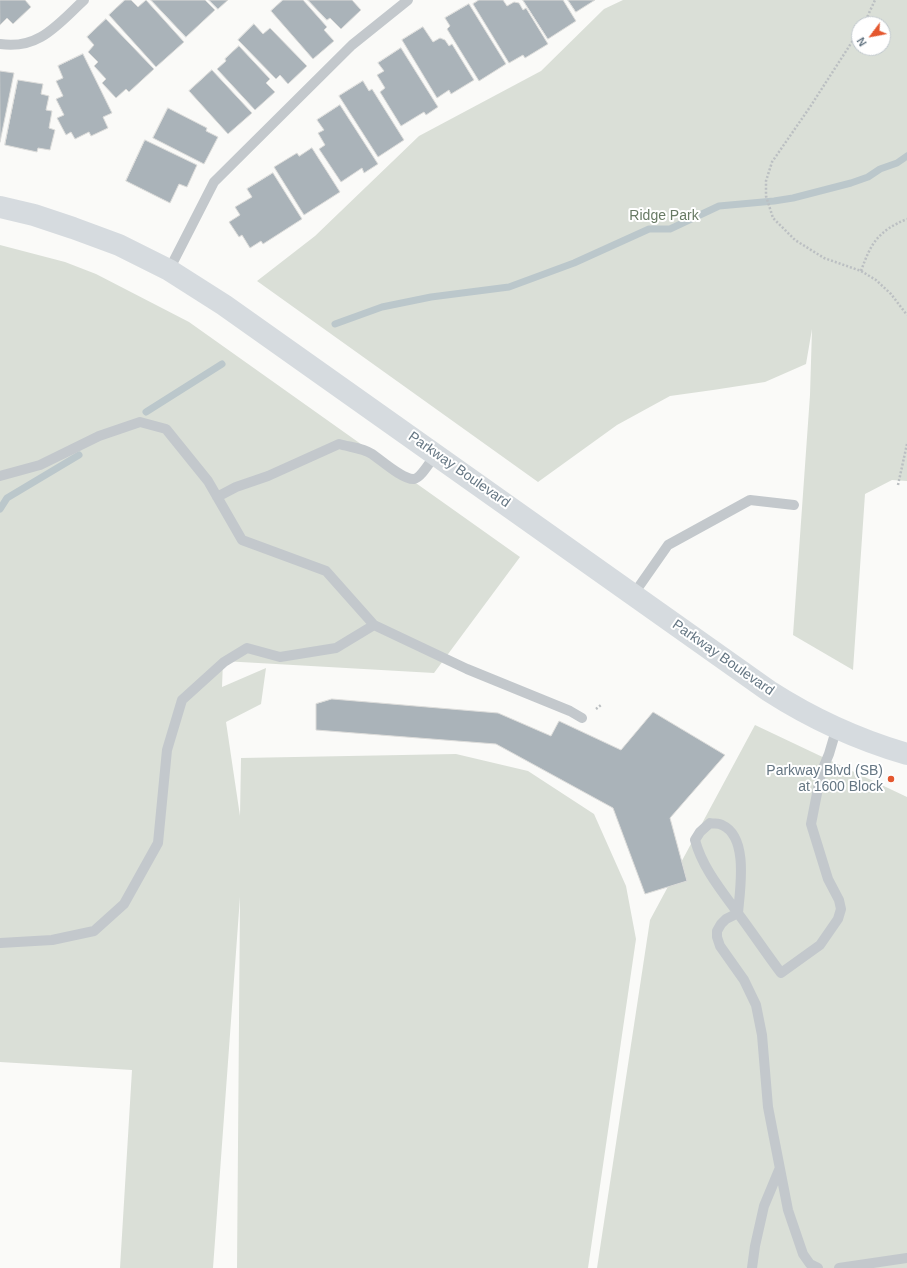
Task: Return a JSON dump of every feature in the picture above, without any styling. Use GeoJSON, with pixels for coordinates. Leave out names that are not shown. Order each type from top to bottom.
{"type":"FeatureCollection","features":[{"type":"Feature","properties":{"kind":"street","name":"Parkway Boulevard"},"geometry":{"type":"LineString","coordinates":[[0,207],[34,215],[119,245],[169,270],[224,305],[774,694],[802,711],[838,728],[907,754]]}},
{"type":"Feature","properties":{"kind":"lane"},"geometry":{"type":"LineString","coordinates":[[0,44],[27,44],[35,40],[53,28],[84,0]]}},
{"type":"Feature","properties":{"kind":"lane"},"geometry":{"type":"LineString","coordinates":[[169,270],[214,182],[352,45],[408,0]]}},
{"type":"Feature","properties":{"kind":"lane"},"geometry":{"type":"LineString","coordinates":[[0,476],[40,465],[99,436],[140,422],[166,429],[208,481],[242,540],[326,571],[374,625],[467,669],[570,711],[582,718]]}},
{"type":"Feature","properties":{"kind":"lane"},"geometry":{"type":"LineString","coordinates":[[217,497],[236,487],[268,476],[339,444],[370,453],[411,479],[421,475],[436,454]]}},
{"type":"Feature","properties":{"kind":"lane"},"geometry":{"type":"LineString","coordinates":[[633,595],[668,545],[675,541],[750,500],[794,505]]}},
{"type":"Feature","properties":{"kind":"lane"},"geometry":{"type":"LineString","coordinates":[[0,943],[52,940],[94,931],[124,904],[158,843],[167,750],[182,700],[224,662],[247,648],[280,657],[336,648],[374,625]]}},
{"type":"Feature","properties":{"kind":"lane"},"geometry":{"type":"LineString","coordinates":[[738,913],[741,877],[740,849],[732,832],[722,824],[710,823],[700,832],[695,840],[699,854],[723,893],[781,973],[820,945],[838,919],[841,909],[839,900],[828,879],[810,824],[820,774],[838,728]]}},
{"type":"Feature","properties":{"kind":"lane"},"geometry":{"type":"LineString","coordinates":[[738,913],[726,919],[721,924],[717,931],[717,937],[720,946],[744,980],[756,1005],[762,1035],[768,1107],[779,1170],[788,1210],[803,1254],[810,1264],[818,1268]]}},
{"type":"Feature","properties":{"kind":"lane"},"geometry":{"type":"LineString","coordinates":[[752,1268],[755,1246],[764,1206],[779,1170]]}},
{"type":"Feature","properties":{"kind":"lane"},"geometry":{"type":"LineString","coordinates":[[839,1268],[907,1258]]}},
{"type":"Feature","properties":{"kind":"path"},"geometry":{"type":"LineString","coordinates":[[868,16],[875,0]]}},
{"type":"Feature","properties":{"kind":"path"},"geometry":{"type":"LineString","coordinates":[[851,43],[772,162],[766,181],[766,196],[773,218],[795,240],[824,258],[861,271],[876,280],[891,294],[907,315]]}},
{"type":"Feature","properties":{"kind":"path"},"geometry":{"type":"LineString","coordinates":[[861,271],[868,252],[875,240],[883,232],[907,219]]}},
{"type":"Feature","properties":{"kind":"path"},"geometry":{"type":"LineString","coordinates":[[898,485],[907,444]]}},
{"type":"Feature","properties":{"kind":"green space","name":"Ridge Park"},"geometry":{"type":"Polygon","coordinates":[[[623,0],[907,0],[907,481],[892,480],[865,494],[853,670],[793,635],[810,395],[812,329],[806,364],[765,382],[670,396],[617,425],[538,482],[257,281],[315,236],[419,136],[541,71],[604,9],[623,0]]]}},
{"type":"Feature","properties":{"kind":"green space"},"geometry":{"type":"Polygon","coordinates":[[[0,245],[65,262],[96,274],[189,322],[520,557],[434,673],[223,661],[222,687],[266,668],[261,704],[226,722],[240,816],[241,758],[456,754],[528,771],[594,814],[626,886],[636,939],[588,1268],[237,1268],[240,897],[213,1268],[120,1268],[132,1070],[0,1062],[0,245]]]}},
{"type":"Feature","properties":{"kind":"green space"},"geometry":{"type":"Polygon","coordinates":[[[755,725],[907,797],[907,1268],[597,1268],[650,920],[755,725]]]}},
{"type":"Feature","properties":{"kind":"building"},"geometry":{"type":"Polygon","coordinates":[[[0,0],[25,0],[31,7],[13,24],[7,18],[0,25],[0,0]]]}},
{"type":"Feature","properties":{"kind":"building"},"geometry":{"type":"Polygon","coordinates":[[[125,0],[131,0],[138,7],[146,0],[184,42],[156,67],[109,15],[125,0]]]}},
{"type":"Feature","properties":{"kind":"building"},"geometry":{"type":"Polygon","coordinates":[[[151,0],[205,0],[215,10],[186,37],[151,0]]]}},
{"type":"Feature","properties":{"kind":"building"},"geometry":{"type":"Polygon","coordinates":[[[209,0],[228,0],[218,9],[209,0]]]}},
{"type":"Feature","properties":{"kind":"building"},"geometry":{"type":"Polygon","coordinates":[[[283,0],[303,0],[327,27],[324,30],[334,41],[313,59],[271,11],[283,0]]]}},
{"type":"Feature","properties":{"kind":"building"},"geometry":{"type":"Polygon","coordinates":[[[308,0],[352,0],[361,10],[341,29],[330,18],[327,20],[308,0]]]}},
{"type":"Feature","properties":{"kind":"building"},"geometry":{"type":"Polygon","coordinates":[[[479,0],[503,0],[507,6],[514,2],[519,3],[523,10],[526,8],[548,44],[525,58],[523,55],[509,63],[473,4],[479,0]]]}},
{"type":"Feature","properties":{"kind":"building"},"geometry":{"type":"Polygon","coordinates":[[[523,0],[563,0],[576,21],[548,39],[523,0]]]}},
{"type":"Feature","properties":{"kind":"building"},"geometry":{"type":"Polygon","coordinates":[[[568,0],[595,0],[576,12],[568,0]]]}},
{"type":"Feature","properties":{"kind":"building"},"geometry":{"type":"Polygon","coordinates":[[[469,4],[506,64],[479,81],[447,29],[450,26],[445,18],[469,4]]]}},
{"type":"Feature","properties":{"kind":"building"},"geometry":{"type":"Polygon","coordinates":[[[106,19],[154,69],[129,92],[126,89],[116,98],[102,83],[106,79],[94,66],[98,62],[88,52],[94,45],[87,37],[106,19]]]}},
{"type":"Feature","properties":{"kind":"building"},"geometry":{"type":"Polygon","coordinates":[[[254,24],[263,34],[270,28],[307,66],[288,84],[280,75],[276,79],[238,40],[254,24]]]}},
{"type":"Feature","properties":{"kind":"building"},"geometry":{"type":"Polygon","coordinates":[[[423,27],[433,42],[440,38],[445,40],[449,46],[452,44],[474,80],[451,94],[449,90],[437,98],[402,40],[423,27]]]}},
{"type":"Feature","properties":{"kind":"building"},"geometry":{"type":"Polygon","coordinates":[[[239,46],[270,79],[266,83],[275,92],[255,110],[217,69],[239,46]]]}},
{"type":"Feature","properties":{"kind":"building"},"geometry":{"type":"Polygon","coordinates":[[[401,48],[438,107],[426,115],[424,112],[401,126],[380,92],[385,88],[377,75],[384,71],[378,63],[401,48]]]}},
{"type":"Feature","properties":{"kind":"building"},"geometry":{"type":"Polygon","coordinates":[[[83,54],[112,113],[103,117],[108,128],[91,136],[89,132],[75,139],[71,132],[66,135],[57,118],[64,115],[56,99],[63,96],[56,81],[63,78],[58,66],[83,54]]]}},
{"type":"Feature","properties":{"kind":"building"},"geometry":{"type":"Polygon","coordinates":[[[212,70],[252,113],[228,134],[189,91],[212,70]]]}},
{"type":"Feature","properties":{"kind":"building"},"geometry":{"type":"Polygon","coordinates":[[[0,71],[14,73],[0,142],[0,71]]]}},
{"type":"Feature","properties":{"kind":"building"},"geometry":{"type":"Polygon","coordinates":[[[18,80],[43,84],[41,94],[49,96],[46,110],[52,111],[49,128],[55,130],[50,150],[38,148],[37,152],[5,145],[18,80]]]}},
{"type":"Feature","properties":{"kind":"building"},"geometry":{"type":"Polygon","coordinates":[[[363,81],[369,91],[372,89],[404,140],[378,157],[339,96],[363,81]]]}},
{"type":"Feature","properties":{"kind":"building"},"geometry":{"type":"Polygon","coordinates":[[[340,105],[378,164],[364,173],[362,168],[341,182],[319,149],[325,145],[318,133],[324,130],[317,120],[340,105]]]}},
{"type":"Feature","properties":{"kind":"building"},"geometry":{"type":"Polygon","coordinates":[[[168,108],[207,128],[206,131],[218,137],[204,164],[153,138],[168,108]]]}},
{"type":"Feature","properties":{"kind":"building"},"geometry":{"type":"Polygon","coordinates":[[[145,140],[197,165],[187,187],[179,184],[170,203],[126,181],[145,140]]]}},
{"type":"Feature","properties":{"kind":"building"},"geometry":{"type":"Polygon","coordinates":[[[312,148],[340,192],[304,215],[274,167],[297,153],[299,156],[312,148]]]}},
{"type":"Feature","properties":{"kind":"building"},"geometry":{"type":"Polygon","coordinates":[[[273,173],[302,219],[263,244],[261,241],[250,248],[242,235],[239,237],[229,222],[240,215],[235,207],[252,197],[247,189],[273,173]]]}},
{"type":"Feature","properties":{"kind":"building"},"geometry":{"type":"Polygon","coordinates":[[[332,699],[498,713],[551,736],[559,721],[621,750],[653,712],[725,755],[670,818],[687,881],[645,894],[613,808],[496,744],[316,730],[316,704],[332,699]]]}},
{"type":"Feature","properties":{"kind":"waterway"},"geometry":{"type":"LineString","coordinates":[[335,324],[382,307],[431,297],[509,287],[574,263],[649,229],[670,229],[719,206],[793,198],[851,183],[868,177],[880,169],[897,163],[907,156]]}},
{"type":"Feature","properties":{"kind":"waterway"},"geometry":{"type":"LineString","coordinates":[[146,412],[222,364]]}},
{"type":"Feature","properties":{"kind":"waterway"},"geometry":{"type":"LineString","coordinates":[[0,509],[7,498],[79,455]]}},
{"type":"Feature","properties":{"kind":"place","name":"Parkway Blvd (SB) at 1600 Block"},"geometry":{"type":"Point","coordinates":[891,779]}}]}
